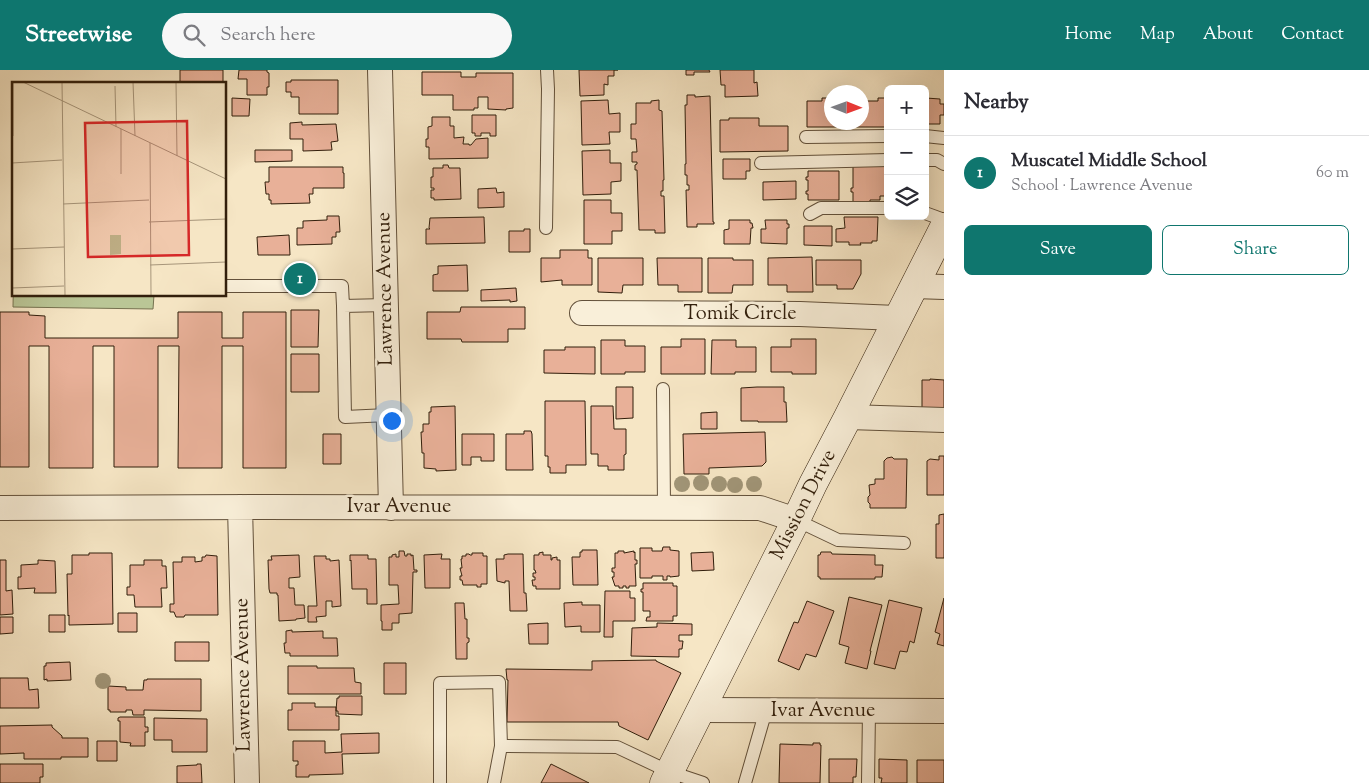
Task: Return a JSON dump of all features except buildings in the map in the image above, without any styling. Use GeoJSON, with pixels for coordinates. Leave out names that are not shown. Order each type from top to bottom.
{"type":"FeatureCollection","features":[{"type":"Feature","properties":{"kind":"main road","name":"Mission Drive"},"geometry":{"type":"LineString","coordinates":[[667,777],[944,226]]}},
{"type":"Feature","properties":{"kind":"street","name":"Lawrence Avenue"},"geometry":{"type":"LineString","coordinates":[[380,70],[391,508]]}},
{"type":"Feature","properties":{"kind":"street"},"geometry":{"type":"LineString","coordinates":[[914,286],[944,287]]}},
{"type":"Feature","properties":{"kind":"street","name":"Tomik Circle"},"geometry":{"type":"LineString","coordinates":[[582,313],[800,314],[897,318]]}},
{"type":"Feature","properties":{"kind":"street"},"geometry":{"type":"LineString","coordinates":[[848,417],[944,420]]}},
{"type":"Feature","properties":{"kind":"street","name":"Lawrence Avenue"},"geometry":{"type":"LineString","coordinates":[[240,507],[246,783]]}},
{"type":"Feature","properties":{"kind":"street","name":"Ivar Avenue"},"geometry":{"type":"LineString","coordinates":[[0,508],[760,508],[796,520]]}},
{"type":"Feature","properties":{"kind":"street","name":"Ivar Avenue"},"geometry":{"type":"LineString","coordinates":[[701,710],[944,711]]}},
{"type":"Feature","properties":{"kind":"lane"},"geometry":{"type":"LineString","coordinates":[[546,70],[548,89],[546,228]]}},
{"type":"Feature","properties":{"kind":"lane"},"geometry":{"type":"LineString","coordinates":[[806,137],[884,136]]}},
{"type":"Feature","properties":{"kind":"lane"},"geometry":{"type":"LineString","coordinates":[[929,136],[944,138]]}},
{"type":"Feature","properties":{"kind":"lane"},"geometry":{"type":"LineString","coordinates":[[761,163],[884,160]]}},
{"type":"Feature","properties":{"kind":"lane"},"geometry":{"type":"LineString","coordinates":[[929,160],[937,160],[944,164]]}},
{"type":"Feature","properties":{"kind":"lane"},"geometry":{"type":"LineString","coordinates":[[810,214],[821,208],[884,208]]}},
{"type":"Feature","properties":{"kind":"lane"},"geometry":{"type":"LineString","coordinates":[[929,214],[944,220]]}},
{"type":"Feature","properties":{"kind":"lane"},"geometry":{"type":"LineString","coordinates":[[226,286],[342,286],[345,417],[388,415]]}},
{"type":"Feature","properties":{"kind":"lane"},"geometry":{"type":"LineString","coordinates":[[343,306],[386,305]]}},
{"type":"Feature","properties":{"kind":"lane"},"geometry":{"type":"LineString","coordinates":[[663,389],[664,508]]}},
{"type":"Feature","properties":{"kind":"lane"},"geometry":{"type":"LineString","coordinates":[[796,520],[838,540],[904,543]]}},
{"type":"Feature","properties":{"kind":"lane"},"geometry":{"type":"LineString","coordinates":[[440,783],[440,683],[499,682],[501,746],[494,783]]}},
{"type":"Feature","properties":{"kind":"lane"},"geometry":{"type":"LineString","coordinates":[[745,783],[766,710]]}},
{"type":"Feature","properties":{"kind":"lane"},"geometry":{"type":"LineString","coordinates":[[868,783],[869,711]]}},
{"type":"Feature","properties":{"kind":"lane"},"geometry":{"type":"LineString","coordinates":[[501,746],[617,747],[667,777],[703,783]]}},
{"type":"Feature","properties":{"kind":"green space"},"geometry":{"type":"Polygon","coordinates":[[[13,296],[154,296],[153,309],[13,307],[13,296]]]}},
{"type":"Feature","properties":{"kind":"place","name":"Muscatel Middle School"},"geometry":{"type":"Point","coordinates":[300,279]}}]}
